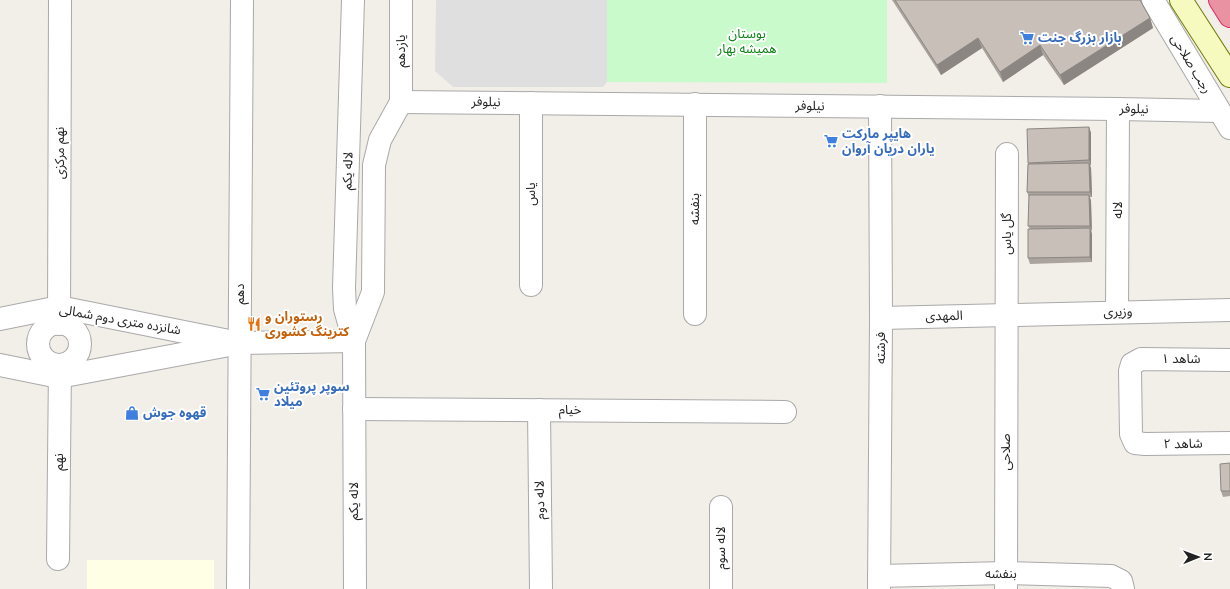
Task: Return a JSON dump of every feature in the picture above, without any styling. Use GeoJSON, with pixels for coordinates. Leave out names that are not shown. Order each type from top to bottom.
{"type":"FeatureCollection","features":[{"type":"Feature","properties":{"kind":"highway"},"geometry":{"type":"LineString","coordinates":[[1220,0],[1230,16]]}},
{"type":"Feature","properties":{"kind":"street","name":"نهم مرکزی"},"geometry":{"type":"LineString","coordinates":[[59,315],[60,0]]}},
{"type":"Feature","properties":{"kind":"street","name":"دهم"},"geometry":{"type":"LineString","coordinates":[[238,589],[242,0]]}},
{"type":"Feature","properties":{"kind":"street","name":"لاله یکم"},"geometry":{"type":"LineString","coordinates":[[353,0],[344,288],[345,309],[354,341],[355,589]]}},
{"type":"Feature","properties":{"kind":"street","name":"یازدهم"},"geometry":{"type":"LineString","coordinates":[[401,0],[401,102]]}},
{"type":"Feature","properties":{"kind":"street","name":"رجب صلاحی"},"geometry":{"type":"LineString","coordinates":[[1153,0],[1225,120]]}},
{"type":"Feature","properties":{"kind":"street"},"geometry":{"type":"LineString","coordinates":[[1181,0],[1230,76]]}},
{"type":"Feature","properties":{"kind":"street","name":"لاله یکم"},"geometry":{"type":"LineString","coordinates":[[354,341],[373,292],[374,165],[380,140],[401,102]]}},
{"type":"Feature","properties":{"kind":"street","name":"نیلوفر"},"geometry":{"type":"LineString","coordinates":[[401,102],[1118,109],[1225,120]]}},
{"type":"Feature","properties":{"kind":"street","name":"یاس"},"geometry":{"type":"LineString","coordinates":[[531,103],[531,285]]}},
{"type":"Feature","properties":{"kind":"street","name":"بنفشه"},"geometry":{"type":"LineString","coordinates":[[695,104],[695,314]]}},
{"type":"Feature","properties":{"kind":"street","name":"فرشته"},"geometry":{"type":"LineString","coordinates":[[879,582],[881,318],[880,106]]}},
{"type":"Feature","properties":{"kind":"street","name":"لاله"},"geometry":{"type":"LineString","coordinates":[[1117,312],[1118,109]]}},
{"type":"Feature","properties":{"kind":"street","name":"گل یاس"},"geometry":{"type":"LineString","coordinates":[[1007,154],[1007,315]]}},
{"type":"Feature","properties":{"kind":"street","name":"وزیری"},"geometry":{"type":"LineString","coordinates":[[1007,315],[1230,310]]}},
{"type":"Feature","properties":{"kind":"street","name":"شانزده متری دوم شمالی"},"geometry":{"type":"LineString","coordinates":[[0,319],[59,315],[240,343]]}},
{"type":"Feature","properties":{"kind":"street"},"geometry":{"type":"LineString","coordinates":[[59,315],[66,325],[72,328],[76,334],[79,340],[79,348],[77,354],[72,360],[66,363],[59,371],[47,362],[39,351],[38,344],[39,338],[46,327],[52,324],[59,315]]}},
{"type":"Feature","properties":{"kind":"street","name":"المهدی"},"geometry":{"type":"LineString","coordinates":[[881,318],[1007,315]]}},
{"type":"Feature","properties":{"kind":"street","name":"صلاحی"},"geometry":{"type":"LineString","coordinates":[[1006,581],[1007,315]]}},
{"type":"Feature","properties":{"kind":"street","name":"شانزده متری دوم شمالی"},"geometry":{"type":"LineString","coordinates":[[0,365],[59,371],[240,343],[354,341]]}},
{"type":"Feature","properties":{"kind":"street","name":"شاهد ۱"},"geometry":{"type":"LineString","coordinates":[[1135,443],[1131,434],[1130,371],[1132,364],[1141,359],[1230,360]]}},
{"type":"Feature","properties":{"kind":"street","name":"نهم"},"geometry":{"type":"LineString","coordinates":[[58,559],[59,371]]}},
{"type":"Feature","properties":{"kind":"street","name":"خیام"},"geometry":{"type":"LineString","coordinates":[[354,409],[785,412]]}},
{"type":"Feature","properties":{"kind":"street","name":"لاله دوم"},"geometry":{"type":"LineString","coordinates":[[539,410],[542,589]]}},
{"type":"Feature","properties":{"kind":"street","name":"شاهد ۲"},"geometry":{"type":"LineString","coordinates":[[1135,443],[1230,443]]}},
{"type":"Feature","properties":{"kind":"street","name":"لاله سوم"},"geometry":{"type":"LineString","coordinates":[[721,507],[721,589]]}},
{"type":"Feature","properties":{"kind":"street","name":"بنفشه"},"geometry":{"type":"LineString","coordinates":[[879,582],[1006,581],[1111,576],[1122,585]]}},
{"type":"Feature","properties":{"kind":"shaded area"},"geometry":{"type":"Polygon","coordinates":[[[436,0],[607,0],[607,82],[603,87],[453,87],[435,71],[436,0]]]}},
{"type":"Feature","properties":{"kind":"shaded area"},"geometry":{"type":"Polygon","coordinates":[[[87,560],[214,560],[214,589],[87,589],[87,560]]]}},
{"type":"Feature","properties":{"kind":"green space","name":"بوستان همیشه بهار"},"geometry":{"type":"Polygon","coordinates":[[[607,0],[887,0],[887,83],[607,82],[607,0]]]}},
{"type":"Feature","properties":{"kind":"building","name":"بازار بزرگ جنت"},"geometry":{"type":"Polygon","coordinates":[[[895,0],[1140,0],[1150,18],[1060,75],[1040,45],[1000,72],[978,38],[937,65],[895,0]]]}},
{"type":"Feature","properties":{"kind":"building"},"geometry":{"type":"Polygon","coordinates":[[[1089,127],[1089,160],[1028,163],[1027,129],[1089,127]]]}},
{"type":"Feature","properties":{"kind":"building"},"geometry":{"type":"Polygon","coordinates":[[[1089,163],[1090,192],[1027,192],[1028,164],[1089,163]]]}},
{"type":"Feature","properties":{"kind":"building"},"geometry":{"type":"Polygon","coordinates":[[[1029,195],[1089,195],[1090,226],[1028,226],[1029,195]]]}},
{"type":"Feature","properties":{"kind":"building"},"geometry":{"type":"Polygon","coordinates":[[[1090,228],[1090,257],[1028,258],[1028,229],[1090,228]]]}},
{"type":"Feature","properties":{"kind":"building"},"geometry":{"type":"Polygon","coordinates":[[[1230,463],[1230,491],[1221,491],[1220,464],[1230,463]]]}},
{"type":"Feature","properties":{"kind":"place","name":"بازار بزرگ جنت"},"geometry":{"type":"Point","coordinates":[1027,38]}},
{"type":"Feature","properties":{"kind":"place","name":"هایپر مارکت یاران دریان آروان"},"geometry":{"type":"Point","coordinates":[831,141]}},
{"type":"Feature","properties":{"kind":"place","name":"رستوران و کترینگ کشوری"},"geometry":{"type":"Point","coordinates":[254,324]}},
{"type":"Feature","properties":{"kind":"place","name":"سوپر پروتئین میلاد"},"geometry":{"type":"Point","coordinates":[263,394]}},
{"type":"Feature","properties":{"kind":"place","name":"قهوه جوش"},"geometry":{"type":"Point","coordinates":[132,413]}}]}
